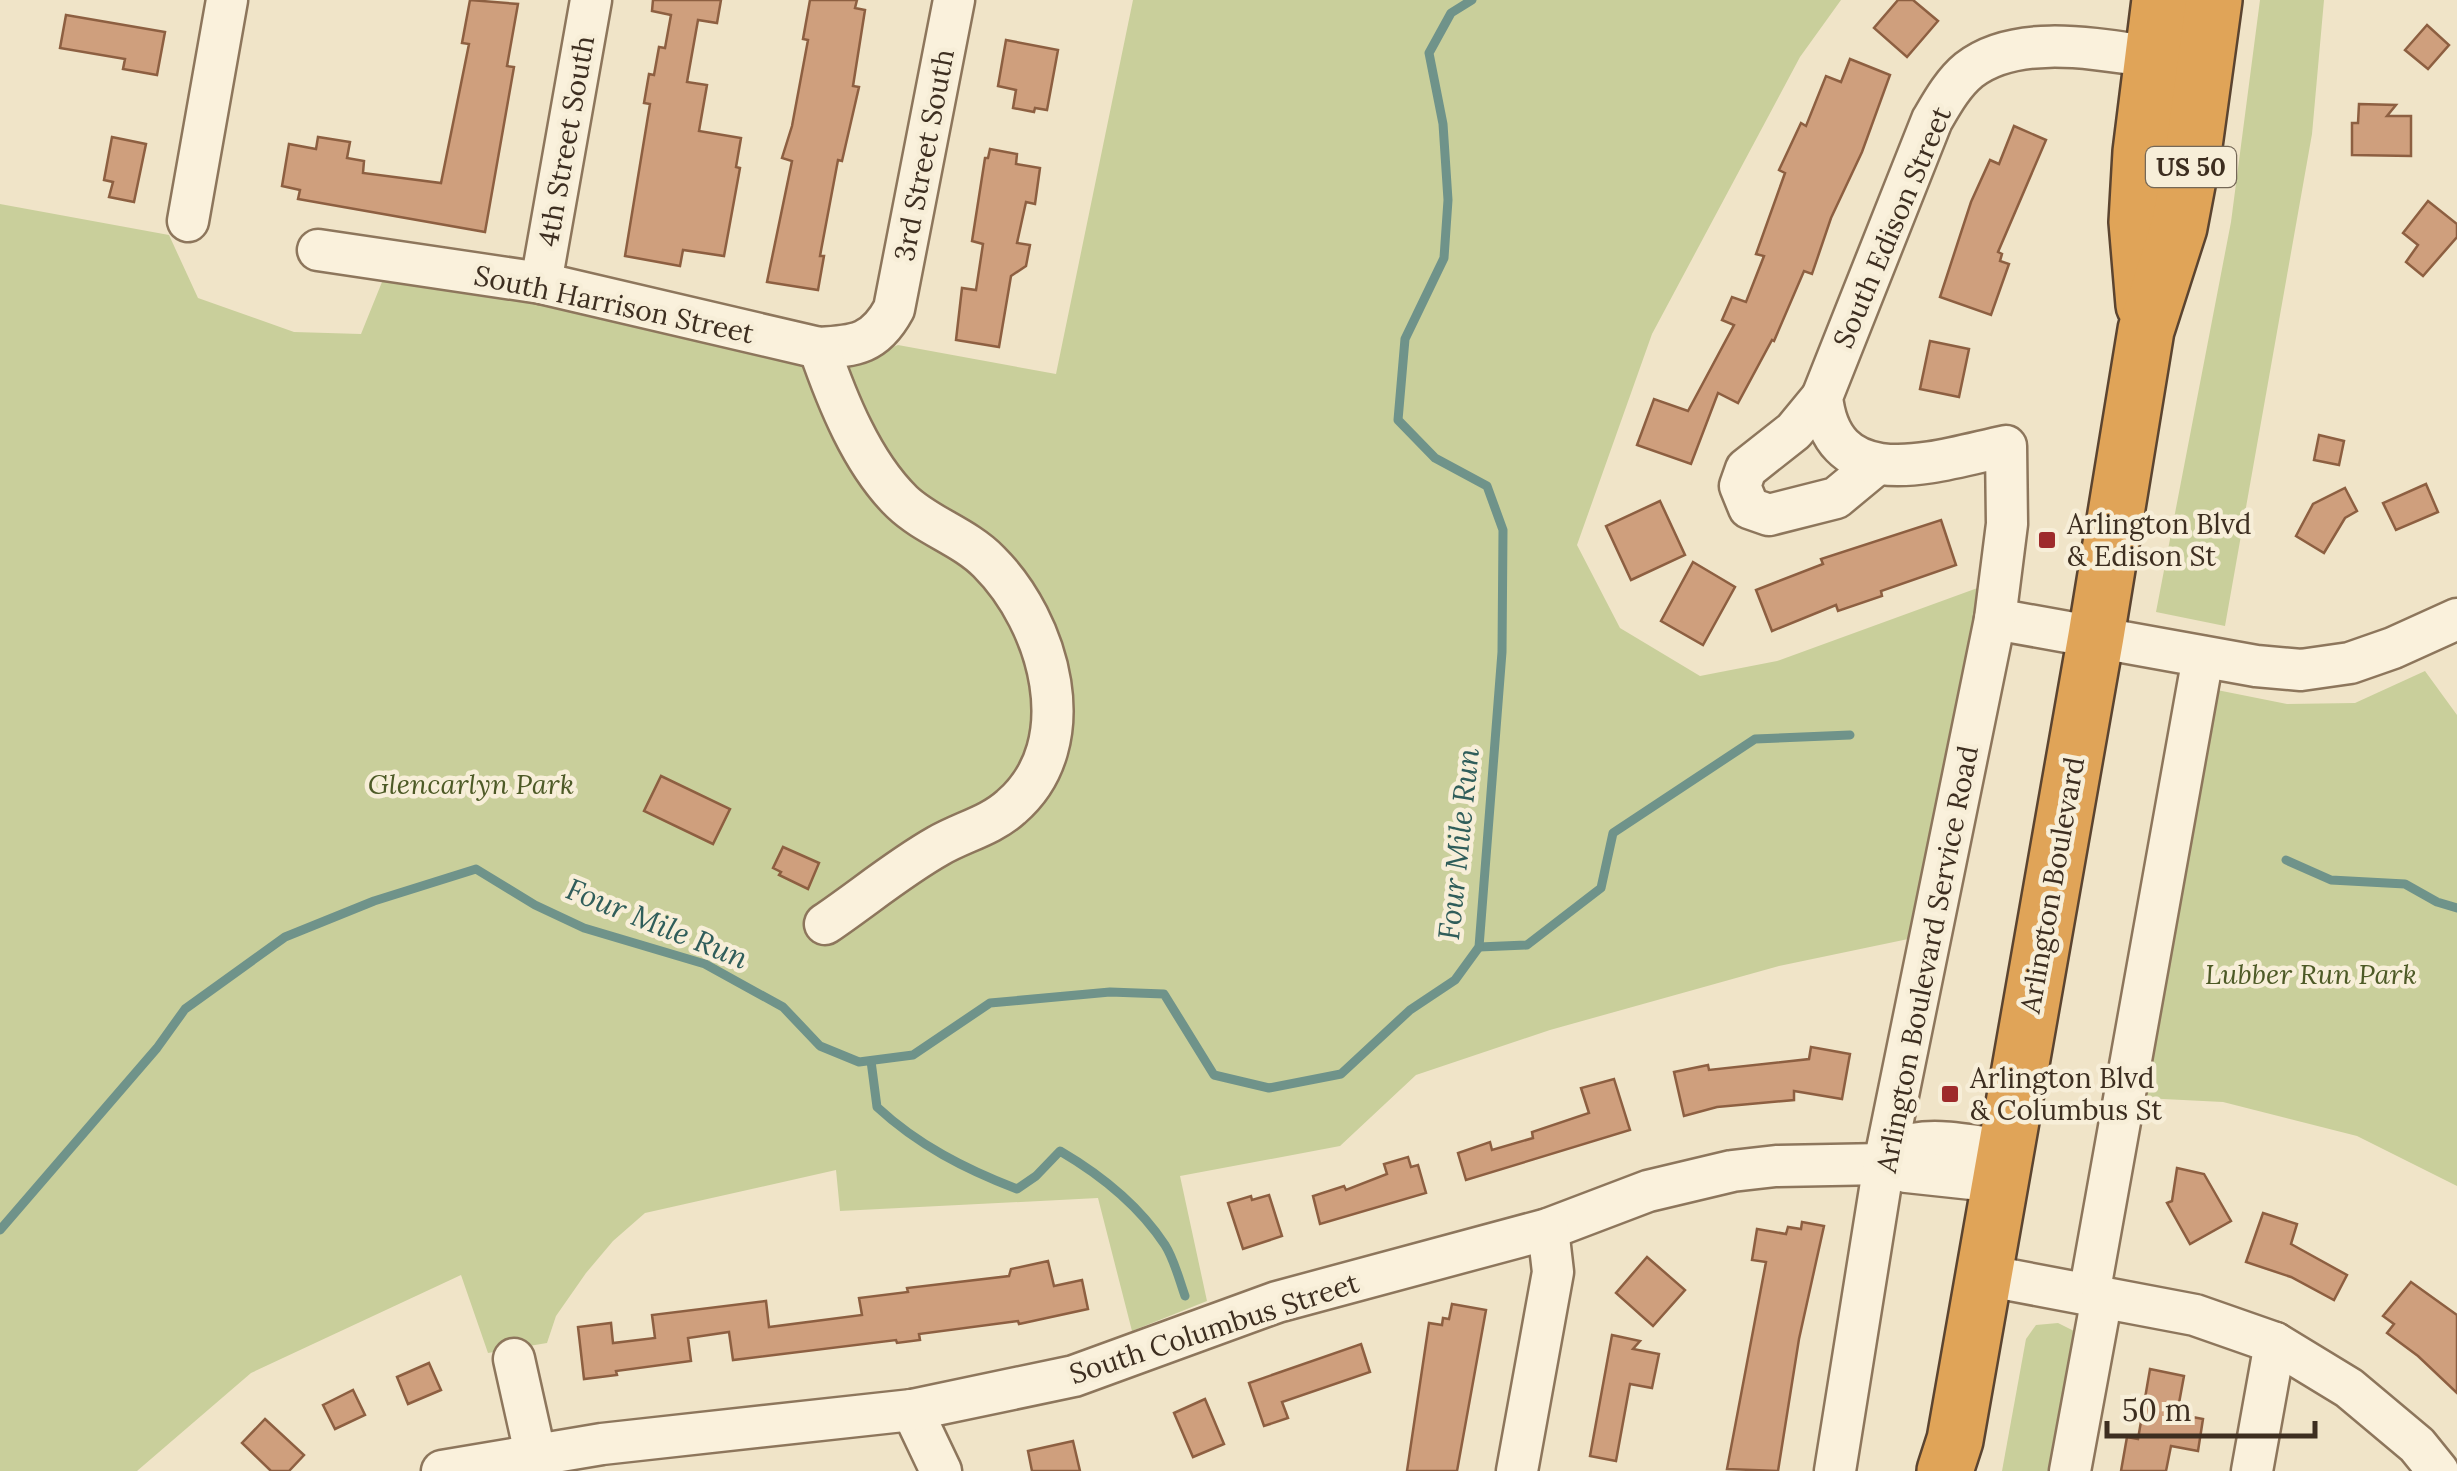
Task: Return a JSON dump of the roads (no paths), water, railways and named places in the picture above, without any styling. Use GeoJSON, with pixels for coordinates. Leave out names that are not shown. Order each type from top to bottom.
{"type":"FeatureCollection","features":[{"type":"Feature","properties":{"kind":"highway","name":"Arlington Boulevard"},"geometry":{"type":"LineString","coordinates":[[2146,330],[2137,222],[2160,0]]}},
{"type":"Feature","properties":{"kind":"highway","name":"Arlington Boulevard"},"geometry":{"type":"LineString","coordinates":[[1951,1461],[2146,330],[2179,228],[2214,0]]}},
{"type":"Feature","properties":{"kind":"street"},"geometry":{"type":"LineString","coordinates":[[188,220],[227,0]]}},
{"type":"Feature","properties":{"kind":"street","name":"4th Street South"},"geometry":{"type":"LineString","coordinates":[[540,283],[591,0]]}},
{"type":"Feature","properties":{"kind":"street","name":"3rd Street South"},"geometry":{"type":"LineString","coordinates":[[894,309],[954,0]]}},
{"type":"Feature","properties":{"kind":"street","name":"South Edison Street"},"geometry":{"type":"LineString","coordinates":[[1877,464],[1836,498],[1769,515],[1749,508],[1740,486],[1746,469],[1794,431],[1822,398],[1932,120],[1949,92],[1968,71],[1995,56],[2020,51],[2059,48],[2152,57]]}},
{"type":"Feature","properties":{"kind":"street","name":"South Harrison Street"},"geometry":{"type":"LineString","coordinates":[[318,250],[540,283],[819,348],[851,346],[868,339],[883,330],[894,309]]}},
{"type":"Feature","properties":{"kind":"street"},"geometry":{"type":"LineString","coordinates":[[819,348],[833,388],[861,441],[901,501],[986,559],[1017,593],[1042,642],[1051,697],[1051,736],[1038,776],[1011,807],[980,828],[938,846],[826,924]]}},
{"type":"Feature","properties":{"kind":"street"},"geometry":{"type":"LineString","coordinates":[[1822,398],[1825,419],[1844,451],[1877,464]]}},
{"type":"Feature","properties":{"kind":"street","name":"Arlington Boulevard Service Road"},"geometry":{"type":"LineString","coordinates":[[1835,1471],[1884,1164],[1994,619],[2007,524],[2006,446],[1913,465],[1877,464]]}},
{"type":"Feature","properties":{"kind":"street"},"geometry":{"type":"LineString","coordinates":[[1994,619],[2301,670],[2350,663],[2457,619]]}},
{"type":"Feature","properties":{"kind":"street"},"geometry":{"type":"LineString","coordinates":[[2070,1471],[2204,656]]}},
{"type":"Feature","properties":{"kind":"street","name":"South Columbus Street"},"geometry":{"type":"LineString","coordinates":[[442,1471],[536,1464],[602,1444],[912,1410],[1074,1376],[1278,1302],[1548,1228],[1648,1191],[1732,1170],[1884,1164],[1907,1172],[2003,1166]]}},
{"type":"Feature","properties":{"kind":"street"},"geometry":{"type":"LineString","coordinates":[[1517,1471],[1553,1272],[1548,1228]]}},
{"type":"Feature","properties":{"kind":"street"},"geometry":{"type":"LineString","coordinates":[[1984,1275],[2195,1315],[2276,1343],[2349,1388],[2417,1445],[2438,1471]]}},
{"type":"Feature","properties":{"kind":"street"},"geometry":{"type":"LineString","coordinates":[[2252,1471],[2276,1343]]}},
{"type":"Feature","properties":{"kind":"street"},"geometry":{"type":"LineString","coordinates":[[514,1359],[536,1464]]}},
{"type":"Feature","properties":{"kind":"street"},"geometry":{"type":"LineString","coordinates":[[912,1410],[941,1471]]}},
{"type":"Feature","properties":{"kind":"waterway","name":"Four Mile Run"},"geometry":{"type":"LineString","coordinates":[[0,1230],[157,1048],[185,1009],[285,937],[374,901],[476,869],[535,905],[584,928],[705,964],[783,1007],[820,1046],[859,1062],[913,1055],[990,1003],[1110,992],[1164,994],[1214,1075],[1269,1088],[1341,1074],[1410,1010],[1455,980],[1479,947],[1502,652],[1503,530],[1487,486],[1435,458],[1398,420],[1405,339],[1444,258],[1448,200],[1443,124],[1429,53],[1451,13],[1472,0]]}},
{"type":"Feature","properties":{"kind":"waterway"},"geometry":{"type":"LineString","coordinates":[[1479,947],[1527,945],[1601,888],[1613,833],[1755,739],[1850,735]]}},
{"type":"Feature","properties":{"kind":"waterway"},"geometry":{"type":"LineString","coordinates":[[2286,860],[2331,880],[2405,884],[2457,908]]}},
{"type":"Feature","properties":{"kind":"waterway"},"geometry":{"type":"LineString","coordinates":[[871,1061],[877,1107],[909,1133],[961,1164],[1017,1189],[1060,1151],[1104,1180],[1143,1216],[1165,1245],[1185,1296]]}},
{"type":"Feature","properties":{"kind":"place","name":"Arlington Blvd & Edison St"},"geometry":{"type":"Point","coordinates":[2047,540]}},
{"type":"Feature","properties":{"kind":"place","name":"Arlington Blvd & Columbus St"},"geometry":{"type":"Point","coordinates":[1950,1094]}},
{"type":"Feature","properties":{"kind":"park label","name":"Glencarlyn Park"},"geometry":{"type":"Point","coordinates":[471,784]}},
{"type":"Feature","properties":{"kind":"park label","name":"Lubber Run Park"},"geometry":{"type":"Point","coordinates":[2311,974]}}]}
